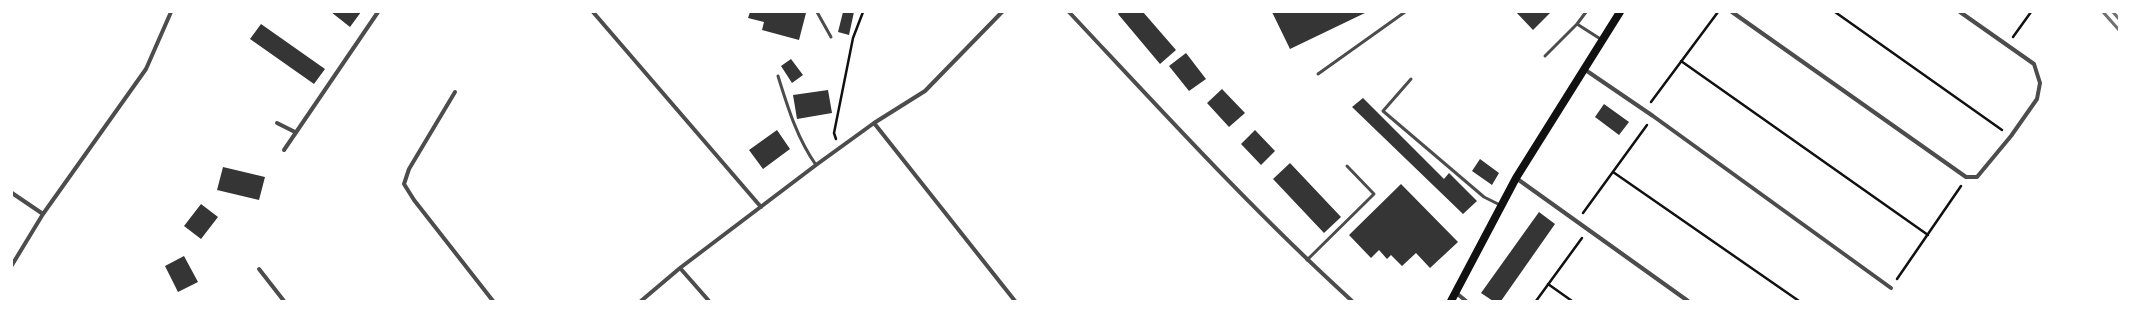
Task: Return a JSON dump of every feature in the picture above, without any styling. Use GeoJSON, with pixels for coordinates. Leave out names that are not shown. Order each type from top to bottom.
{"type":"FeatureCollection","features":[{"type":"Feature","properties":{"kind":"main road"},"geometry":{"type":"LineString","coordinates":[[1451,301],[1516,178],[1620,12]]}},
{"type":"Feature","properties":{"kind":"street"},"geometry":{"type":"LineString","coordinates":[[12,265],[43,214],[146,69],[171,12]]}},
{"type":"Feature","properties":{"kind":"street"},"geometry":{"type":"LineString","coordinates":[[284,150],[378,12]]}},
{"type":"Feature","properties":{"kind":"street"},"geometry":{"type":"LineString","coordinates":[[593,12],[761,207]]}},
{"type":"Feature","properties":{"kind":"street"},"geometry":{"type":"LineString","coordinates":[[641,301],[680,268],[816,165],[874,123],[925,92],[1002,12]]}},
{"type":"Feature","properties":{"kind":"street"},"geometry":{"type":"LineString","coordinates":[[1069,12],[1206,158],[1307,260],[1352,301]]}},
{"type":"Feature","properties":{"kind":"street"},"geometry":{"type":"LineString","coordinates":[[1732,12],[1966,177],[1977,177],[2011,136],[2037,99],[2040,83],[2034,64],[1960,12]]}},
{"type":"Feature","properties":{"kind":"street"},"geometry":{"type":"LineString","coordinates":[[1584,69],[1645,110],[1891,288]]}},
{"type":"Feature","properties":{"kind":"street"},"geometry":{"type":"LineString","coordinates":[[455,92],[409,169],[404,184],[414,200],[493,301]]}},
{"type":"Feature","properties":{"kind":"street"},"geometry":{"type":"LineString","coordinates":[[276,123],[295,132]]}},
{"type":"Feature","properties":{"kind":"street"},"geometry":{"type":"LineString","coordinates":[[874,123],[1015,301]]}},
{"type":"Feature","properties":{"kind":"street"},"geometry":{"type":"LineString","coordinates":[[1516,178],[1688,301]]}},
{"type":"Feature","properties":{"kind":"street"},"geometry":{"type":"LineString","coordinates":[[12,193],[43,214]]}},
{"type":"Feature","properties":{"kind":"street"},"geometry":{"type":"LineString","coordinates":[[259,268],[284,301]]}},
{"type":"Feature","properties":{"kind":"street"},"geometry":{"type":"LineString","coordinates":[[680,268],[709,301]]}},
{"type":"Feature","properties":{"kind":"street"},"geometry":{"type":"LineString","coordinates":[[1455,292],[1466,301]]}},
{"type":"Feature","properties":{"kind":"lane"},"geometry":{"type":"LineString","coordinates":[[817,12],[831,37]]}},
{"type":"Feature","properties":{"kind":"lane"},"geometry":{"type":"LineString","coordinates":[[1318,74],[1404,12]]}},
{"type":"Feature","properties":{"kind":"lane"},"geometry":{"type":"LineString","coordinates":[[1546,56],[1577,24],[1586,12]]}},
{"type":"Feature","properties":{"kind":"lane"},"geometry":{"type":"LineString","coordinates":[[1577,24],[1602,40]]}},
{"type":"Feature","properties":{"kind":"lane"},"geometry":{"type":"LineString","coordinates":[[778,76],[792,122],[806,151],[816,165]]}},
{"type":"Feature","properties":{"kind":"lane"},"geometry":{"type":"LineString","coordinates":[[1411,80],[1383,111],[1484,197],[1500,206]]}},
{"type":"Feature","properties":{"kind":"lane"},"geometry":{"type":"LineString","coordinates":[[1307,260],[1374,194],[1347,166]]}},
{"type":"Feature","properties":{"kind":"path"},"geometry":{"type":"LineString","coordinates":[[839,149],[834,132],[853,38],[863,12]]}},
{"type":"Feature","properties":{"kind":"path"},"geometry":{"type":"LineString","coordinates":[[1645,110],[1718,12]]}},
{"type":"Feature","properties":{"kind":"path"},"geometry":{"type":"LineString","coordinates":[[1835,12],[2011,136]]}},
{"type":"Feature","properties":{"kind":"path"},"geometry":{"type":"LineString","coordinates":[[2007,46],[2031,12]]}},
{"type":"Feature","properties":{"kind":"path"},"geometry":{"type":"LineString","coordinates":[[1681,61],[1928,235]]}},
{"type":"Feature","properties":{"kind":"path"},"geometry":{"type":"LineString","coordinates":[[1577,221],[1653,116]]}},
{"type":"Feature","properties":{"kind":"path"},"geometry":{"type":"LineString","coordinates":[[1613,172],[1799,301]]}},
{"type":"Feature","properties":{"kind":"path"},"geometry":{"type":"LineString","coordinates":[[1891,288],[1966,177]]}},
{"type":"Feature","properties":{"kind":"path"},"geometry":{"type":"LineString","coordinates":[[1536,301],[1588,229]]}},
{"type":"Feature","properties":{"kind":"path"},"geometry":{"type":"LineString","coordinates":[[1548,284],[1572,301]]}},
{"type":"Feature","properties":{"kind":"building"},"geometry":{"type":"Polygon","coordinates":[[[331,12],[361,12],[350,27],[331,12]]]}},
{"type":"Feature","properties":{"kind":"building"},"geometry":{"type":"Polygon","coordinates":[[[750,12],[806,13],[799,40],[762,30],[764,22],[748,18],[750,12]]]}},
{"type":"Feature","properties":{"kind":"building"},"geometry":{"type":"Polygon","coordinates":[[[843,12],[854,12],[849,35],[838,32],[843,12]]]}},
{"type":"Feature","properties":{"kind":"building"},"geometry":{"type":"Polygon","coordinates":[[[1120,12],[1143,12],[1176,50],[1160,64],[1118,14],[1120,12]]]}},
{"type":"Feature","properties":{"kind":"building"},"geometry":{"type":"Polygon","coordinates":[[[1272,12],[1367,12],[1290,49],[1272,12]]]}},
{"type":"Feature","properties":{"kind":"building"},"geometry":{"type":"Polygon","coordinates":[[[1516,12],[1551,12],[1533,30],[1516,12]]]}},
{"type":"Feature","properties":{"kind":"building"},"geometry":{"type":"Polygon","coordinates":[[[261,24],[325,69],[314,84],[250,39],[261,24]]]}},
{"type":"Feature","properties":{"kind":"building"},"geometry":{"type":"Polygon","coordinates":[[[1186,53],[1206,79],[1189,91],[1169,66],[1186,53]]]}},
{"type":"Feature","properties":{"kind":"building"},"geometry":{"type":"Polygon","coordinates":[[[791,59],[803,75],[792,83],[781,66],[791,59]]]}},
{"type":"Feature","properties":{"kind":"building"},"geometry":{"type":"Polygon","coordinates":[[[1222,89],[1245,113],[1229,127],[1207,103],[1222,89]]]}},
{"type":"Feature","properties":{"kind":"building"},"geometry":{"type":"Polygon","coordinates":[[[828,90],[832,113],[797,119],[793,95],[828,90]]]}},
{"type":"Feature","properties":{"kind":"building"},"geometry":{"type":"Polygon","coordinates":[[[1363,98],[1444,179],[1449,173],[1477,201],[1463,214],[1352,107],[1363,98]]]}},
{"type":"Feature","properties":{"kind":"building"},"geometry":{"type":"Polygon","coordinates":[[[1604,104],[1629,122],[1619,135],[1595,117],[1604,104]]]}},
{"type":"Feature","properties":{"kind":"building"},"geometry":{"type":"Polygon","coordinates":[[[777,130],[790,149],[763,169],[749,150],[777,130]]]}},
{"type":"Feature","properties":{"kind":"building"},"geometry":{"type":"Polygon","coordinates":[[[1255,130],[1275,151],[1261,165],[1241,144],[1255,130]]]}},
{"type":"Feature","properties":{"kind":"building"},"geometry":{"type":"Polygon","coordinates":[[[1480,159],[1499,173],[1492,185],[1472,171],[1480,159]]]}},
{"type":"Feature","properties":{"kind":"building"},"geometry":{"type":"Polygon","coordinates":[[[1290,163],[1341,217],[1324,233],[1273,179],[1290,163]]]}},
{"type":"Feature","properties":{"kind":"building"},"geometry":{"type":"Polygon","coordinates":[[[223,167],[265,177],[259,200],[217,190],[223,167]]]}},
{"type":"Feature","properties":{"kind":"building"},"geometry":{"type":"Polygon","coordinates":[[[1401,184],[1458,242],[1430,268],[1416,253],[1402,266],[1391,255],[1387,259],[1379,250],[1371,258],[1349,235],[1401,184]]]}},
{"type":"Feature","properties":{"kind":"building"},"geometry":{"type":"Polygon","coordinates":[[[201,204],[218,217],[201,239],[184,226],[201,204]]]}},
{"type":"Feature","properties":{"kind":"building"},"geometry":{"type":"Polygon","coordinates":[[[1539,212],[1555,224],[1501,301],[1493,301],[1481,293],[1539,212]]]}},
{"type":"Feature","properties":{"kind":"building"},"geometry":{"type":"Polygon","coordinates":[[[184,256],[198,282],[178,292],[165,266],[184,256]]]}},
{"type":"Feature","properties":{"kind":"railway"},"geometry":{"type":"LineString","coordinates":[[2103,12],[2119,30]]}},
{"type":"Feature","properties":{"kind":"railway"},"geometry":{"type":"LineString","coordinates":[[2113,12],[2119,19]]}}]}
